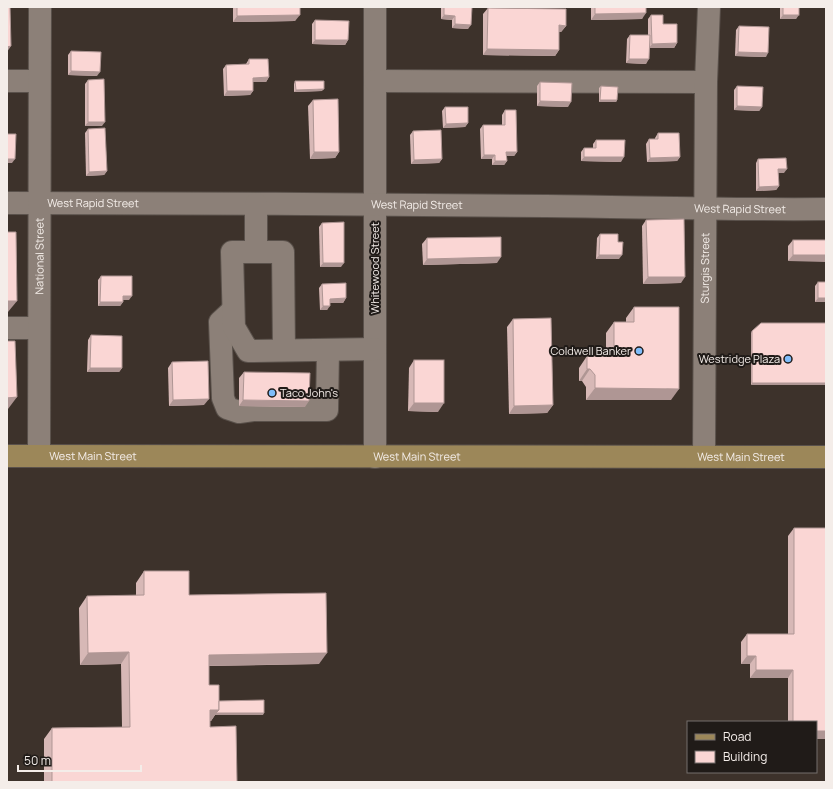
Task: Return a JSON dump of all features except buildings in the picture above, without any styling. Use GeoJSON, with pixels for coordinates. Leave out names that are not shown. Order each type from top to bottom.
{"type":"FeatureCollection","features":[{"type":"Feature","properties":{"kind":"main road","name":"West Main Street"},"geometry":{"type":"LineString","coordinates":[[7,456],[826,457]]}},
{"type":"Feature","properties":{"kind":"street","name":"National Street"},"geometry":{"type":"LineString","coordinates":[[39,456],[40,7]]}},
{"type":"Feature","properties":{"kind":"street","name":"Whitewood Street"},"geometry":{"type":"LineString","coordinates":[[375,7],[375,457]]}},
{"type":"Feature","properties":{"kind":"street","name":"Sturgis Street"},"geometry":{"type":"LineString","coordinates":[[704,456],[706,82],[709,7]]}},
{"type":"Feature","properties":{"kind":"street"},"geometry":{"type":"LineString","coordinates":[[7,81],[39,81]]}},
{"type":"Feature","properties":{"kind":"street"},"geometry":{"type":"LineString","coordinates":[[375,81],[706,82]]}},
{"type":"Feature","properties":{"kind":"street","name":"West Rapid Street"},"geometry":{"type":"LineString","coordinates":[[7,203],[376,204],[656,207],[706,210],[826,209]]}},
{"type":"Feature","properties":{"kind":"street"},"geometry":{"type":"LineString","coordinates":[[256,204],[256,252]]}},
{"type":"Feature","properties":{"kind":"street"},"geometry":{"type":"LineString","coordinates":[[284,350],[282,252],[232,252],[234,327],[248,351],[375,350]]}},
{"type":"Feature","properties":{"kind":"street"},"geometry":{"type":"LineString","coordinates":[[234,309],[220,322],[223,398],[228,408],[239,412],[253,410],[326,410],[328,350]]}},
{"type":"Feature","properties":{"kind":"street"},"geometry":{"type":"LineString","coordinates":[[7,328],[39,328]]}},
{"type":"Feature","properties":{"kind":"place","name":"Coldwell Banker"},"geometry":{"type":"Point","coordinates":[639,351]}},
{"type":"Feature","properties":{"kind":"place","name":"Westridge Plaza"},"geometry":{"type":"Point","coordinates":[788,359]}},
{"type":"Feature","properties":{"kind":"place","name":"Taco John's"},"geometry":{"type":"Point","coordinates":[272,393]}}]}
